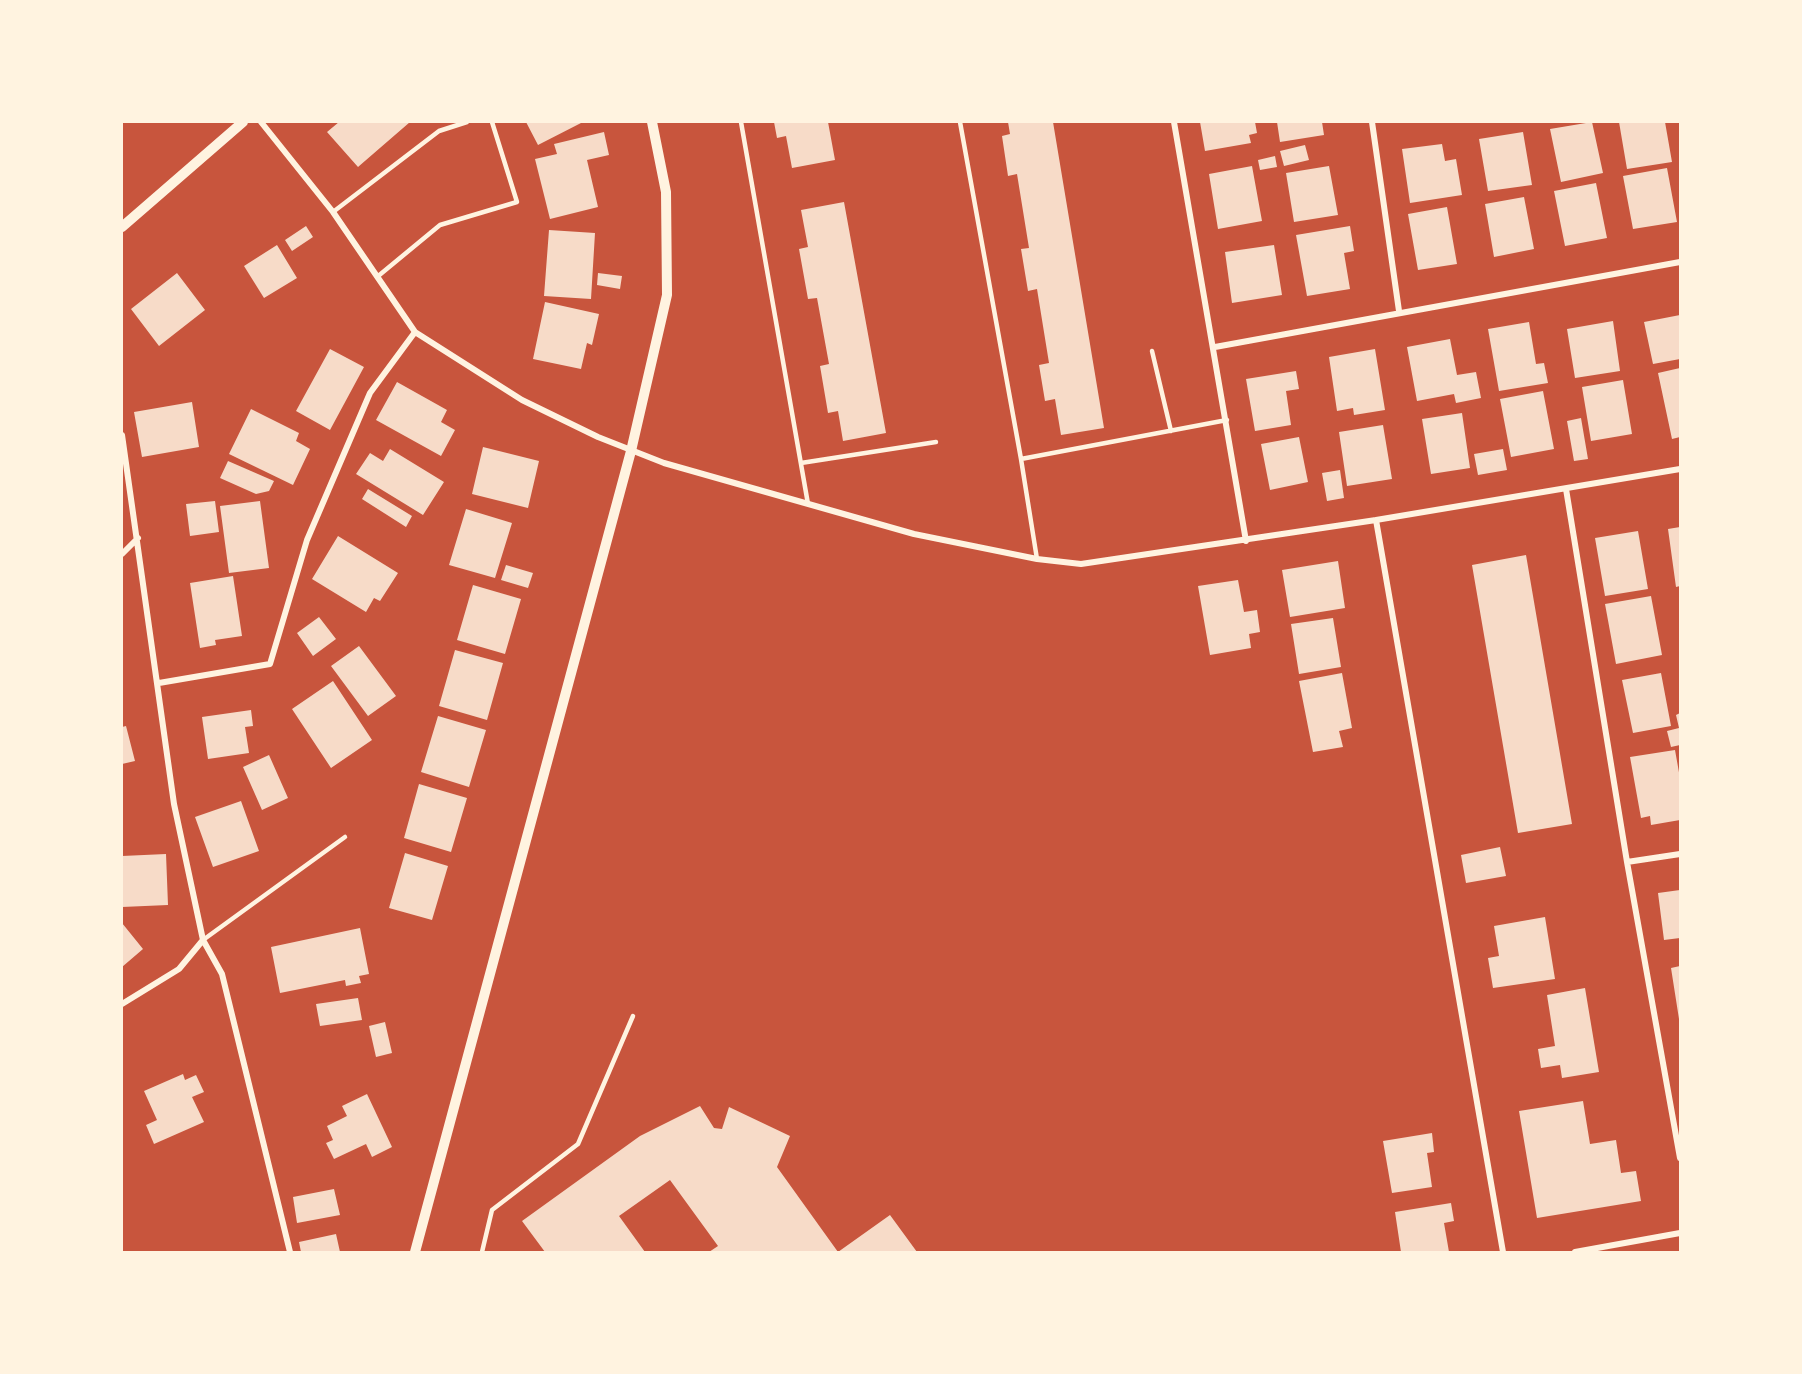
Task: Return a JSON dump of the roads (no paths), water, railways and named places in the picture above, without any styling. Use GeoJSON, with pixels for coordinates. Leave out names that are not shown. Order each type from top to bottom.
{"type":"FeatureCollection","features":[{"type":"Feature","properties":{"kind":"street"},"geometry":{"type":"LineString","coordinates":[[122,227],[243,122]]}},
{"type":"Feature","properties":{"kind":"street"},"geometry":{"type":"LineString","coordinates":[[261,122],[333,212],[415,332],[522,400],[598,437],[664,463],[914,534],[1036,559],[1081,564],[1246,541],[1680,468]]}},
{"type":"Feature","properties":{"kind":"street"},"geometry":{"type":"LineString","coordinates":[[415,1252],[631,451],[667,295],[666,192],[652,122]]}},
{"type":"Feature","properties":{"kind":"street"},"geometry":{"type":"LineString","coordinates":[[1174,122],[1215,347],[1246,541]]}},
{"type":"Feature","properties":{"kind":"street"},"geometry":{"type":"LineString","coordinates":[[1372,122],[1399,311]]}},
{"type":"Feature","properties":{"kind":"street"},"geometry":{"type":"LineString","coordinates":[[1215,347],[1399,311],[1680,262]]}},
{"type":"Feature","properties":{"kind":"street"},"geometry":{"type":"LineString","coordinates":[[159,683],[270,664],[307,540],[370,393],[415,332]]}},
{"type":"Feature","properties":{"kind":"street"},"geometry":{"type":"LineString","coordinates":[[122,435],[159,683],[174,804],[203,940],[222,974],[290,1252]]}},
{"type":"Feature","properties":{"kind":"street"},"geometry":{"type":"LineString","coordinates":[[1566,489],[1680,1158]]}},
{"type":"Feature","properties":{"kind":"street"},"geometry":{"type":"LineString","coordinates":[[1376,520],[1503,1252]]}},
{"type":"Feature","properties":{"kind":"street"},"geometry":{"type":"LineString","coordinates":[[122,554],[138,538]]}},
{"type":"Feature","properties":{"kind":"street"},"geometry":{"type":"LineString","coordinates":[[1628,862],[1680,854]]}},
{"type":"Feature","properties":{"kind":"street"},"geometry":{"type":"LineString","coordinates":[[122,1004],[178,969],[203,940]]}},
{"type":"Feature","properties":{"kind":"street"},"geometry":{"type":"LineString","coordinates":[[1575,1252],[1680,1233]]}},
{"type":"Feature","properties":{"kind":"lane"},"geometry":{"type":"LineString","coordinates":[[333,212],[439,131],[466,122]]}},
{"type":"Feature","properties":{"kind":"lane"},"geometry":{"type":"LineString","coordinates":[[377,277],[440,225],[518,202],[492,122]]}},
{"type":"Feature","properties":{"kind":"lane"},"geometry":{"type":"LineString","coordinates":[[741,122],[808,504]]}},
{"type":"Feature","properties":{"kind":"lane"},"geometry":{"type":"LineString","coordinates":[[960,122],[1021,459],[1036,559]]}},
{"type":"Feature","properties":{"kind":"lane"},"geometry":{"type":"LineString","coordinates":[[1152,351],[1171,431]]}},
{"type":"Feature","properties":{"kind":"lane"},"geometry":{"type":"LineString","coordinates":[[1021,459],[1227,420]]}},
{"type":"Feature","properties":{"kind":"lane"},"geometry":{"type":"LineString","coordinates":[[801,464],[936,442]]}},
{"type":"Feature","properties":{"kind":"lane"},"geometry":{"type":"LineString","coordinates":[[203,940],[345,837]]}},
{"type":"Feature","properties":{"kind":"lane"},"geometry":{"type":"LineString","coordinates":[[482,1252],[492,1210],[578,1144],[633,1016]]}}]}
